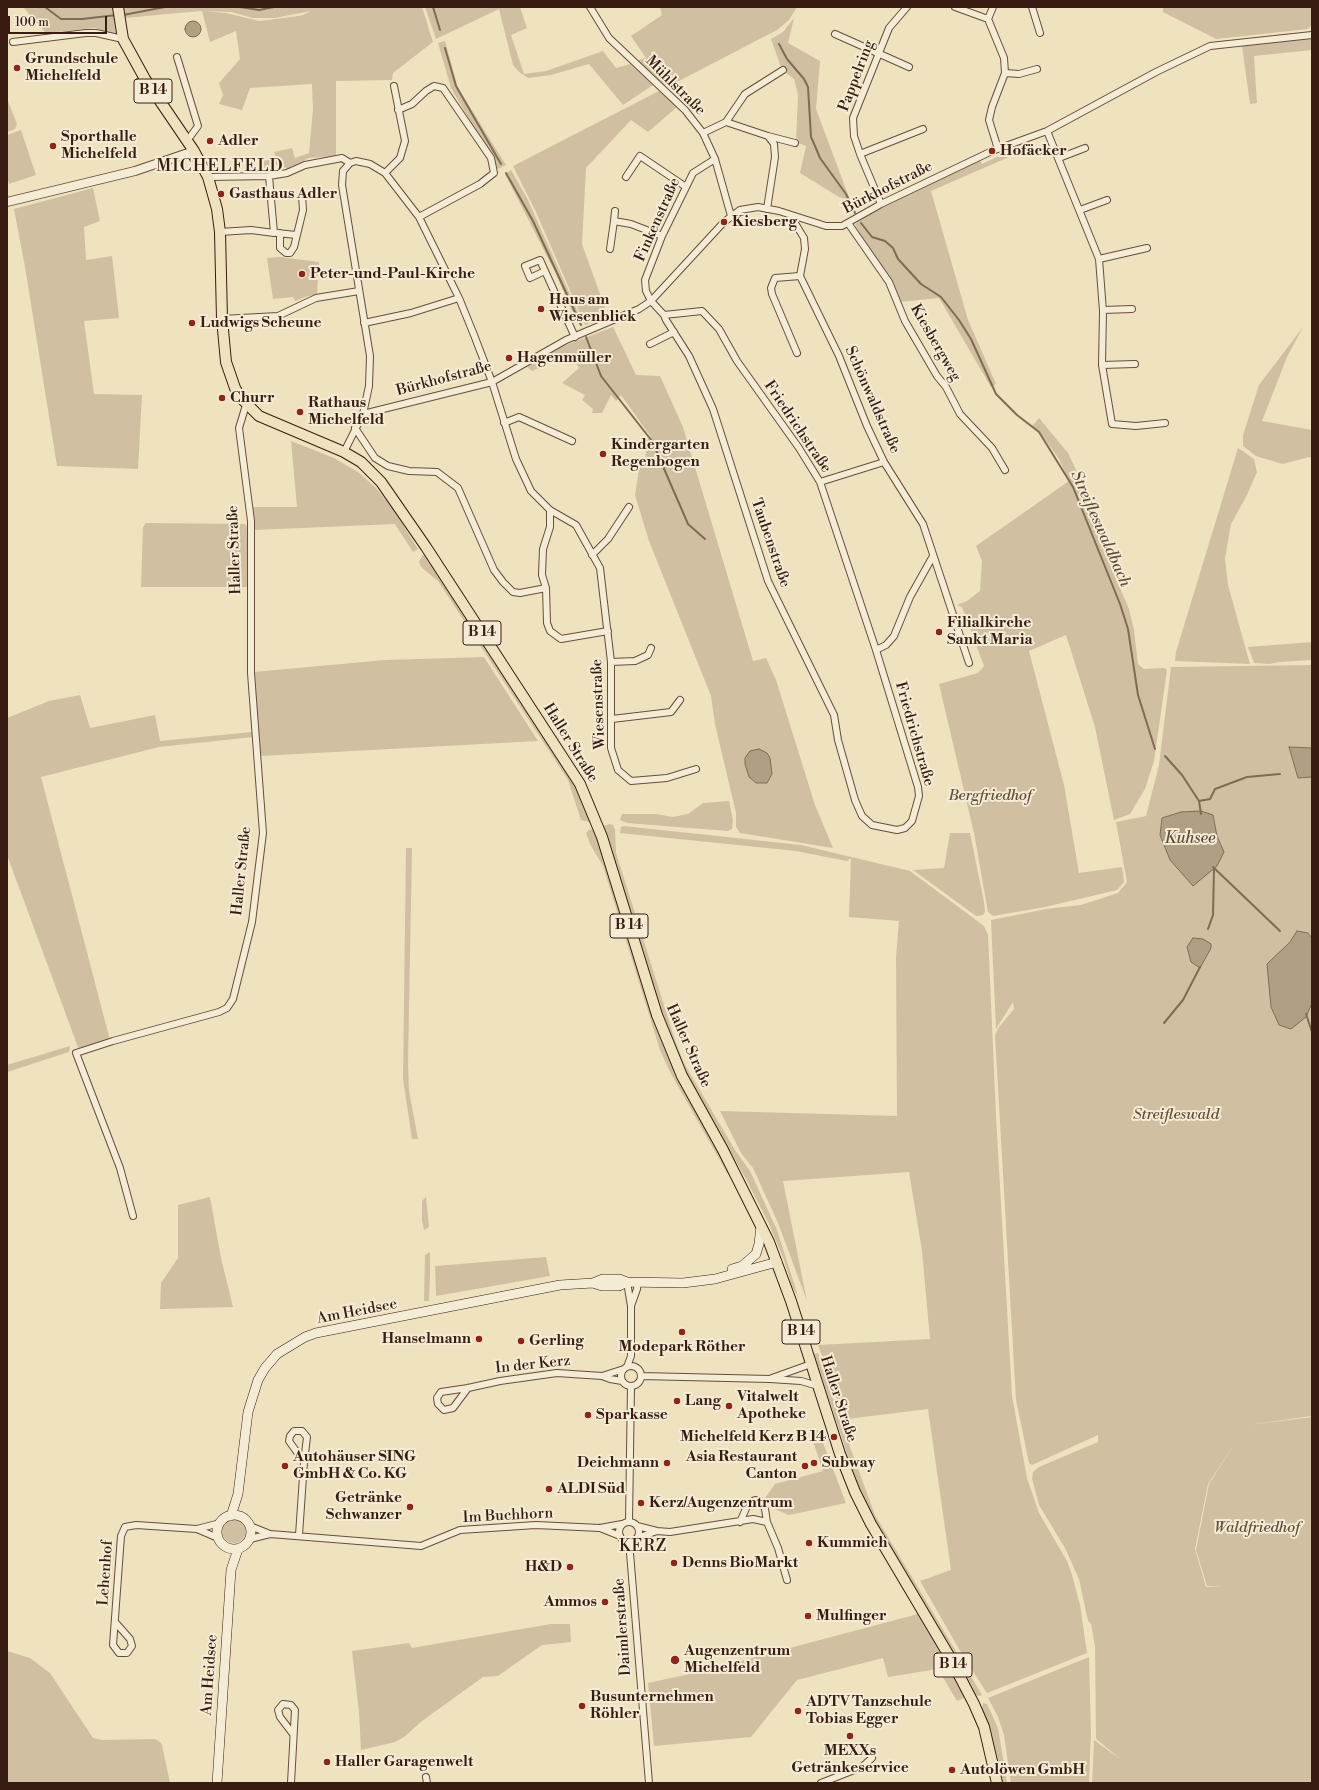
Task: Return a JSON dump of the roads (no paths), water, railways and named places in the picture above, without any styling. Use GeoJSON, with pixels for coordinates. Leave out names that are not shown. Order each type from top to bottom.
{"type":"FeatureCollection","features":[{"type":"Feature","properties":{"kind":"main road","name":"Haller Straße"},"geometry":{"type":"LineString","coordinates":[[118,7],[123,39],[145,79],[194,151],[208,177],[217,208],[220,232],[222,319],[226,362],[235,388],[246,405],[259,416],[344,452],[361,462],[381,482],[426,547],[580,784],[602,838],[656,1015],[682,1076],[723,1150],[761,1226],[777,1262],[840,1454],[868,1517],[948,1654],[974,1704],[984,1727],[997,1783]]}},
{"type":"Feature","properties":{"kind":"main road"},"geometry":{"type":"LineString","coordinates":[[682,1283],[698,1276],[734,1269],[748,1262],[757,1252],[761,1226]]}},
{"type":"Feature","properties":{"kind":"main road","name":"Am Heidsee"},"geometry":{"type":"LineString","coordinates":[[231,1516],[238,1494],[248,1412],[252,1395],[265,1368],[277,1354],[295,1342],[316,1334],[560,1285],[593,1283],[602,1286],[619,1286],[627,1282],[682,1283],[715,1279],[777,1262]]}},
{"type":"Feature","properties":{"kind":"main road","name":"Am Heidsee"},"geometry":{"type":"LineString","coordinates":[[238,1494],[241,1517]]}},
{"type":"Feature","properties":{"kind":"main road"},"geometry":{"type":"LineString","coordinates":[[231,1516],[241,1517],[250,1526],[250,1539],[243,1547],[238,1549],[226,1547],[218,1538],[217,1530],[220,1523],[231,1516]]}},
{"type":"Feature","properties":{"kind":"main road","name":"Am Heidsee"},"geometry":{"type":"LineString","coordinates":[[226,1547],[231,1570]]}},
{"type":"Feature","properties":{"kind":"main road","name":"Am Heidsee"},"geometry":{"type":"LineString","coordinates":[[217,1783],[231,1570],[238,1549]]}},
{"type":"Feature","properties":{"kind":"street","name":"Mühlstraße"},"geometry":{"type":"LineString","coordinates":[[590,7],[609,38],[685,110],[703,133],[715,159],[731,216]]}},
{"type":"Feature","properties":{"kind":"street","name":"Pappelring"},"geometry":{"type":"LineString","coordinates":[[880,204],[854,136],[853,118],[890,28],[907,7]]}},
{"type":"Feature","properties":{"kind":"street"},"geometry":{"type":"LineString","coordinates":[[954,7],[988,19]]}},
{"type":"Feature","properties":{"kind":"street"},"geometry":{"type":"LineString","coordinates":[[993,7],[988,19],[1004,58],[1005,73],[992,107],[989,120],[998,149]]}},
{"type":"Feature","properties":{"kind":"street"},"geometry":{"type":"LineString","coordinates":[[1032,7],[1040,33]]}},
{"type":"Feature","properties":{"kind":"street"},"geometry":{"type":"LineString","coordinates":[[14,42],[86,33],[96,33],[123,39]]}},
{"type":"Feature","properties":{"kind":"street"},"geometry":{"type":"LineString","coordinates":[[835,34],[909,67]]}},
{"type":"Feature","properties":{"kind":"street","name":"Bürkhofstraße"},"geometry":{"type":"LineString","coordinates":[[363,414],[492,382],[575,337],[639,309],[651,302],[731,216],[749,208],[767,209],[832,227],[848,223],[880,204],[998,149],[1047,130],[1156,72],[1210,46],[1312,35]]}},
{"type":"Feature","properties":{"kind":"street"},"geometry":{"type":"LineString","coordinates":[[177,57],[198,126],[187,141]]}},
{"type":"Feature","properties":{"kind":"street"},"geometry":{"type":"LineString","coordinates":[[1005,73],[1019,74],[1037,69]]}},
{"type":"Feature","properties":{"kind":"street"},"geometry":{"type":"LineString","coordinates":[[703,133],[726,122],[744,94],[782,70]]}},
{"type":"Feature","properties":{"kind":"street"},"geometry":{"type":"LineString","coordinates":[[384,173],[400,158],[404,141],[394,86]]}},
{"type":"Feature","properties":{"kind":"street"},"geometry":{"type":"LineString","coordinates":[[398,110],[412,104],[434,86],[443,88],[487,152],[492,163],[494,173],[480,184],[419,217]]}},
{"type":"Feature","properties":{"kind":"street"},"geometry":{"type":"LineString","coordinates":[[726,122],[795,143]]}},
{"type":"Feature","properties":{"kind":"street"},"geometry":{"type":"LineString","coordinates":[[860,154],[923,129]]}},
{"type":"Feature","properties":{"kind":"street"},"geometry":{"type":"LineString","coordinates":[[1047,130],[1099,259],[1103,310],[1102,365],[1112,424],[1136,426],[1165,423]]}},
{"type":"Feature","properties":{"kind":"street"},"geometry":{"type":"LineString","coordinates":[[767,209],[775,157],[774,144],[768,136]]}},
{"type":"Feature","properties":{"kind":"street"},"geometry":{"type":"LineString","coordinates":[[1059,158],[1085,148]]}},
{"type":"Feature","properties":{"kind":"street"},"geometry":{"type":"LineString","coordinates":[[7,202],[135,171],[194,151]]}},
{"type":"Feature","properties":{"kind":"street"},"geometry":{"type":"LineString","coordinates":[[626,177],[640,156],[686,187]]}},
{"type":"Feature","properties":{"kind":"street","name":"Wiesenstraße"},"geometry":{"type":"LineString","coordinates":[[208,177],[269,176],[287,173],[305,165],[342,158],[350,163],[361,161],[370,164],[384,173],[419,217],[459,298],[492,382],[516,459],[531,490],[550,510],[576,525],[600,568],[611,662],[611,748],[618,770],[631,781],[667,778],[696,769]]}},
{"type":"Feature","properties":{"kind":"street","name":"Finkenstraße"},"geometry":{"type":"LineString","coordinates":[[651,302],[646,291],[645,280],[662,236],[693,173],[715,159]]}},
{"type":"Feature","properties":{"kind":"street"},"geometry":{"type":"LineString","coordinates":[[344,452],[363,414],[369,386],[370,356],[342,185],[343,171],[350,163]]}},
{"type":"Feature","properties":{"kind":"street"},"geometry":{"type":"LineString","coordinates":[[269,176],[280,248],[286,253],[293,251],[303,210],[302,195]]}},
{"type":"Feature","properties":{"kind":"street"},"geometry":{"type":"LineString","coordinates":[[1080,210],[1107,200]]}},
{"type":"Feature","properties":{"kind":"street"},"geometry":{"type":"LineString","coordinates":[[610,249],[615,210]]}},
{"type":"Feature","properties":{"kind":"street"},"geometry":{"type":"LineString","coordinates":[[790,215],[804,238],[805,249],[800,276],[775,278],[771,288],[772,294],[797,353]]}},
{"type":"Feature","properties":{"kind":"street"},"geometry":{"type":"LineString","coordinates":[[614,221],[631,224],[662,236]]}},
{"type":"Feature","properties":{"kind":"street","name":"Kiesbergweg"},"geometry":{"type":"LineString","coordinates":[[848,223],[889,282],[905,321],[946,387],[960,414],[992,448],[1005,470]]}},
{"type":"Feature","properties":{"kind":"street"},"geometry":{"type":"LineString","coordinates":[[220,232],[251,230],[296,235]]}},
{"type":"Feature","properties":{"kind":"street"},"geometry":{"type":"LineString","coordinates":[[1099,259],[1147,248]]}},
{"type":"Feature","properties":{"kind":"street"},"geometry":{"type":"LineString","coordinates":[[545,271],[575,337]]}},
{"type":"Feature","properties":{"kind":"street","name":"Schönwaldstraße"},"geometry":{"type":"LineString","coordinates":[[800,276],[839,356],[867,426],[884,462],[923,524],[969,662]]}},
{"type":"Feature","properties":{"kind":"street"},"geometry":{"type":"LineString","coordinates":[[222,319],[278,316],[316,298],[359,291]]}},
{"type":"Feature","properties":{"kind":"street"},"geometry":{"type":"LineString","coordinates":[[364,323],[411,313],[459,298]]}},
{"type":"Feature","properties":{"kind":"street","name":"Taubenstraße"},"geometry":{"type":"LineString","coordinates":[[651,302],[664,314],[689,356],[713,409],[768,581],[834,715],[838,740],[855,800],[862,816],[872,825],[887,829]]}},
{"type":"Feature","properties":{"kind":"street"},"geometry":{"type":"LineString","coordinates":[[1103,310],[1132,309]]}},
{"type":"Feature","properties":{"kind":"street","name":"Friedrichstraße"},"geometry":{"type":"LineString","coordinates":[[664,314],[702,311],[719,329],[737,361],[799,448],[820,482],[876,650],[908,758],[913,769],[919,796],[912,821],[909,825],[897,830],[887,829]]}},
{"type":"Feature","properties":{"kind":"street"},"geometry":{"type":"LineString","coordinates":[[650,344],[674,332]]}},
{"type":"Feature","properties":{"kind":"street"},"geometry":{"type":"LineString","coordinates":[[1102,365],[1135,364]]}},
{"type":"Feature","properties":{"kind":"street","name":"Haller Straße"},"geometry":{"type":"LineString","coordinates":[[133,1216],[120,1168],[76,1053],[113,1041],[219,1012],[227,1008],[233,999],[252,922],[263,833],[251,673],[251,521],[239,428],[246,405]]}},
{"type":"Feature","properties":{"kind":"street"},"geometry":{"type":"LineString","coordinates":[[504,423],[519,417],[572,441]]}},
{"type":"Feature","properties":{"kind":"street"},"geometry":{"type":"LineString","coordinates":[[355,428],[375,458],[388,466],[409,471],[437,472],[458,488],[494,570],[502,582],[513,592],[520,593],[546,588]]}},
{"type":"Feature","properties":{"kind":"street"},"geometry":{"type":"LineString","coordinates":[[820,482],[884,462]]}},
{"type":"Feature","properties":{"kind":"street"},"geometry":{"type":"LineString","coordinates":[[592,554],[608,539],[629,507]]}},
{"type":"Feature","properties":{"kind":"street"},"geometry":{"type":"LineString","coordinates":[[550,510],[550,527],[543,549],[542,575],[546,588],[547,623],[555,636],[561,639],[608,631]]}},
{"type":"Feature","properties":{"kind":"street"},"geometry":{"type":"LineString","coordinates":[[876,650],[886,645],[894,636],[910,596],[933,556]]}},
{"type":"Feature","properties":{"kind":"street"},"geometry":{"type":"LineString","coordinates":[[611,662],[635,661],[648,655],[651,648]]}},
{"type":"Feature","properties":{"kind":"street"},"geometry":{"type":"LineString","coordinates":[[612,719],[671,712],[680,700]]}},
{"type":"Feature","properties":{"kind":"street"},"geometry":{"type":"LineString","coordinates":[[627,1282],[631,1306],[631,1356],[641,1376],[639,1383],[631,1386],[622,1382],[621,1375],[631,1356]]}},
{"type":"Feature","properties":{"kind":"street"},"geometry":{"type":"LineString","coordinates":[[631,1306],[638,1289],[638,1282]]}},
{"type":"Feature","properties":{"kind":"street"},"geometry":{"type":"LineString","coordinates":[[770,1379],[810,1364]]}},
{"type":"Feature","properties":{"kind":"street"},"geometry":{"type":"LineString","coordinates":[[625,1368],[635,1366]]}},
{"type":"Feature","properties":{"kind":"street","name":"In der Kerz"},"geometry":{"type":"LineString","coordinates":[[602,1376],[625,1368]]}},
{"type":"Feature","properties":{"kind":"street","name":"In der Kerz"},"geometry":{"type":"LineString","coordinates":[[468,1388],[453,1408],[444,1410],[438,1404],[437,1398],[441,1392],[500,1381],[558,1373],[602,1376],[622,1382]]}},
{"type":"Feature","properties":{"kind":"street"},"geometry":{"type":"LineString","coordinates":[[641,1376],[770,1379],[801,1381],[818,1386]]}},
{"type":"Feature","properties":{"kind":"street"},"geometry":{"type":"LineString","coordinates":[[631,1386],[630,1499],[626,1523],[619,1530],[620,1536],[629,1542],[657,1531]]}},
{"type":"Feature","properties":{"kind":"street"},"geometry":{"type":"LineString","coordinates":[[300,1535],[304,1462],[307,1437],[302,1431],[294,1431],[290,1436],[289,1441],[304,1462]]}},
{"type":"Feature","properties":{"kind":"street"},"geometry":{"type":"LineString","coordinates":[[740,1522],[748,1504],[755,1500],[763,1505],[767,1522],[778,1548],[786,1580]]}},
{"type":"Feature","properties":{"kind":"street"},"geometry":{"type":"LineString","coordinates":[[626,1523],[657,1531],[689,1530],[753,1519],[767,1522]]}},
{"type":"Feature","properties":{"kind":"street","name":"Lehenhof"},"geometry":{"type":"LineString","coordinates":[[115,1622],[130,1639],[132,1646],[127,1653],[119,1653],[113,1645],[121,1536],[125,1527],[136,1525],[197,1529],[220,1523]]}},
{"type":"Feature","properties":{"kind":"street","name":"Im Buchhorn"},"geometry":{"type":"LineString","coordinates":[[250,1539],[270,1534],[300,1535],[422,1546],[460,1530],[536,1525],[600,1528],[626,1523]]}},
{"type":"Feature","properties":{"kind":"street","name":"Im Buchhorn"},"geometry":{"type":"LineString","coordinates":[[250,1526],[270,1534]]}},
{"type":"Feature","properties":{"kind":"street"},"geometry":{"type":"LineString","coordinates":[[637,1526],[639,1532],[637,1538]]}},
{"type":"Feature","properties":{"kind":"street","name":"Im Buchhorn"},"geometry":{"type":"LineString","coordinates":[[600,1528],[620,1536]]}},
{"type":"Feature","properties":{"kind":"street","name":"Lehenhof"},"geometry":{"type":"LineString","coordinates":[[197,1529],[218,1538]]}},
{"type":"Feature","properties":{"kind":"street","name":"Daimlerstraße"},"geometry":{"type":"LineString","coordinates":[[629,1542],[649,1783]]}},
{"type":"Feature","properties":{"kind":"street"},"geometry":{"type":"LineString","coordinates":[[291,1783],[295,1710],[291,1705],[283,1704],[278,1710],[280,1717],[293,1734]]}},
{"type":"Feature","properties":{"kind":"street"},"geometry":{"type":"LineString","coordinates":[[821,1783],[862,1767],[872,1758]]}},
{"type":"Feature","properties":{"kind":"water"},"geometry":{"type":"Polygon","coordinates":[[[193,21],[199,23],[201,29],[199,35],[193,37],[187,35],[185,29],[187,23],[193,21]]]}},
{"type":"Feature","properties":{"kind":"water"},"geometry":{"type":"Polygon","coordinates":[[[1289,747],[1312,748],[1312,777],[1298,778],[1289,747]]]}},
{"type":"Feature","properties":{"kind":"water"},"geometry":{"type":"Polygon","coordinates":[[[759,749],[767,753],[770,758],[772,774],[767,783],[756,783],[749,777],[745,764],[745,758],[750,751],[759,749]]]}},
{"type":"Feature","properties":{"kind":"water","name":"Kuhsee"},"geometry":{"type":"Polygon","coordinates":[[[1201,811],[1213,815],[1217,836],[1224,852],[1217,866],[1193,886],[1170,860],[1160,835],[1162,818],[1181,812],[1201,811]]]}},
{"type":"Feature","properties":{"kind":"water"},"geometry":{"type":"Polygon","coordinates":[[[1297,931],[1308,933],[1312,938],[1312,1003],[1306,1017],[1291,1029],[1279,1025],[1271,1007],[1267,964],[1290,942],[1297,931]]]}},
{"type":"Feature","properties":{"kind":"water"},"geometry":{"type":"Polygon","coordinates":[[[1193,938],[1203,939],[1211,944],[1211,948],[1200,968],[1191,962],[1187,947],[1193,938]]]}},
{"type":"Feature","properties":{"kind":"waterway"},"geometry":{"type":"LineString","coordinates":[[45,7],[61,19],[82,19],[117,15]]}},
{"type":"Feature","properties":{"kind":"waterway"},"geometry":{"type":"LineString","coordinates":[[123,15],[165,7]]}},
{"type":"Feature","properties":{"kind":"waterway"},"geometry":{"type":"LineString","coordinates":[[240,7],[259,10],[274,7]]}},
{"type":"Feature","properties":{"kind":"waterway"},"geometry":{"type":"LineString","coordinates":[[433,7],[440,30]]}},
{"type":"Feature","properties":{"kind":"waterway"},"geometry":{"type":"LineString","coordinates":[[779,44],[787,59],[804,79],[808,87],[811,137],[820,158],[846,194],[855,213]]}},
{"type":"Feature","properties":{"kind":"waterway"},"geometry":{"type":"LineString","coordinates":[[445,48],[456,86],[501,164]]}},
{"type":"Feature","properties":{"kind":"waterway"},"geometry":{"type":"LineString","coordinates":[[506,173],[533,221],[581,325]]}},
{"type":"Feature","properties":{"kind":"waterway","name":"Streifleswaldbach"},"geometry":{"type":"LineString","coordinates":[[861,223],[872,237],[885,241],[893,248],[898,259],[921,284],[941,297],[959,320],[971,339],[996,394],[1017,415],[1039,432],[1073,487],[1120,604],[1128,629],[1138,695],[1155,749]]}},
{"type":"Feature","properties":{"kind":"waterway"},"geometry":{"type":"LineString","coordinates":[[586,337],[601,376],[652,441],[688,524],[705,539]]}},
{"type":"Feature","properties":{"kind":"waterway","name":"Streifleswaldbach"},"geometry":{"type":"LineString","coordinates":[[1165,756],[1182,775],[1199,801],[1201,814]]}},
{"type":"Feature","properties":{"kind":"waterway"},"geometry":{"type":"LineString","coordinates":[[1199,801],[1210,799],[1215,789],[1247,777],[1280,774]]}},
{"type":"Feature","properties":{"kind":"waterway","name":"Streifleswaldbach"},"geometry":{"type":"LineString","coordinates":[[1213,867],[1280,931]]}},
{"type":"Feature","properties":{"kind":"waterway"},"geometry":{"type":"LineString","coordinates":[[1208,929],[1213,915],[1214,869]]}},
{"type":"Feature","properties":{"kind":"waterway"},"geometry":{"type":"LineString","coordinates":[[1164,1023],[1183,1000],[1200,967]]}},
{"type":"Feature","properties":{"kind":"waterway","name":"Streifleswaldbach"},"geometry":{"type":"LineString","coordinates":[[1306,1014],[1312,1032]]}},
{"type":"Feature","properties":{"kind":"place","name":"Grundschule Michelfeld"},"geometry":{"type":"Point","coordinates":[17,68]}},
{"type":"Feature","properties":{"kind":"place","name":"Adler"},"geometry":{"type":"Point","coordinates":[210,141]}},
{"type":"Feature","properties":{"kind":"place","name":"Sporthalle Michelfeld"},"geometry":{"type":"Point","coordinates":[53,146]}},
{"type":"Feature","properties":{"kind":"place","name":"Hofäcker"},"geometry":{"type":"Point","coordinates":[992,151]}},
{"type":"Feature","properties":{"kind":"place","name":"Gasthaus Adler"},"geometry":{"type":"Point","coordinates":[221,194]}},
{"type":"Feature","properties":{"kind":"place","name":"Kiesberg"},"geometry":{"type":"Point","coordinates":[724,222]}},
{"type":"Feature","properties":{"kind":"place","name":"Peter-und-Paul-Kirche"},"geometry":{"type":"Point","coordinates":[302,274]}},
{"type":"Feature","properties":{"kind":"place","name":"Haus am Wiesenblick"},"geometry":{"type":"Point","coordinates":[541,309]}},
{"type":"Feature","properties":{"kind":"place","name":"Ludwigs Scheune"},"geometry":{"type":"Point","coordinates":[192,323]}},
{"type":"Feature","properties":{"kind":"place","name":"Hagenmüller"},"geometry":{"type":"Point","coordinates":[509,358]}},
{"type":"Feature","properties":{"kind":"place","name":"Churr"},"geometry":{"type":"Point","coordinates":[222,398]}},
{"type":"Feature","properties":{"kind":"place","name":"Rathaus Michelfeld"},"geometry":{"type":"Point","coordinates":[300,412]}},
{"type":"Feature","properties":{"kind":"place","name":"Kindergarten Regenbogen"},"geometry":{"type":"Point","coordinates":[603,454]}},
{"type":"Feature","properties":{"kind":"place","name":"Filialkirche Sankt Maria"},"geometry":{"type":"Point","coordinates":[939,632]}},
{"type":"Feature","properties":{"kind":"place","name":"Modepark Röther"},"geometry":{"type":"Point","coordinates":[682,1332]}},
{"type":"Feature","properties":{"kind":"place","name":"Hanselmann"},"geometry":{"type":"Point","coordinates":[479,1339]}},
{"type":"Feature","properties":{"kind":"place","name":"Gerling"},"geometry":{"type":"Point","coordinates":[521,1341]}},
{"type":"Feature","properties":{"kind":"place","name":"Lang"},"geometry":{"type":"Point","coordinates":[677,1401]}},
{"type":"Feature","properties":{"kind":"place","name":"Vitalwelt Apotheke"},"geometry":{"type":"Point","coordinates":[729,1406]}},
{"type":"Feature","properties":{"kind":"place","name":"Sparkasse"},"geometry":{"type":"Point","coordinates":[588,1415]}},
{"type":"Feature","properties":{"kind":"place","name":"Michelfeld Kerz B 14"},"geometry":{"type":"Point","coordinates":[834,1437]}},
{"type":"Feature","properties":{"kind":"place","name":"Deichmann"},"geometry":{"type":"Point","coordinates":[667,1463]}},
{"type":"Feature","properties":{"kind":"place","name":"Subway"},"geometry":{"type":"Point","coordinates":[814,1463]}},
{"type":"Feature","properties":{"kind":"place","name":"Autohäuser SING GmbH & Co. KG"},"geometry":{"type":"Point","coordinates":[285,1466]}},
{"type":"Feature","properties":{"kind":"place","name":"Asia Restaurant Canton"},"geometry":{"type":"Point","coordinates":[805,1466]}},
{"type":"Feature","properties":{"kind":"place","name":"ALDI Süd"},"geometry":{"type":"Point","coordinates":[549,1489]}},
{"type":"Feature","properties":{"kind":"place","name":"Kerz/Augenzentrum"},"geometry":{"type":"Point","coordinates":[641,1503]}},
{"type":"Feature","properties":{"kind":"place","name":"Getränke Schwanzer"},"geometry":{"type":"Point","coordinates":[410,1507]}},
{"type":"Feature","properties":{"kind":"place","name":"Kummich"},"geometry":{"type":"Point","coordinates":[809,1543]}},
{"type":"Feature","properties":{"kind":"place","name":"Denns BioMarkt"},"geometry":{"type":"Point","coordinates":[674,1563]}},
{"type":"Feature","properties":{"kind":"place","name":"H&D"},"geometry":{"type":"Point","coordinates":[570,1567]}},
{"type":"Feature","properties":{"kind":"place","name":"Ammos"},"geometry":{"type":"Point","coordinates":[605,1602]}},
{"type":"Feature","properties":{"kind":"place","name":"Mulfinger"},"geometry":{"type":"Point","coordinates":[808,1616]}},
{"type":"Feature","properties":{"kind":"place","name":"Augenzentrum Michelfeld"},"geometry":{"type":"Point","coordinates":[675,1660]}},
{"type":"Feature","properties":{"kind":"place","name":"Busunternehmen Röhler"},"geometry":{"type":"Point","coordinates":[582,1706]}},
{"type":"Feature","properties":{"kind":"place","name":"ADTV Tanzschule Tobias Egger"},"geometry":{"type":"Point","coordinates":[798,1711]}},
{"type":"Feature","properties":{"kind":"place","name":"MEXXs Getränkeservice"},"geometry":{"type":"Point","coordinates":[850,1736]}},
{"type":"Feature","properties":{"kind":"place","name":"Haller Garagenwelt"},"geometry":{"type":"Point","coordinates":[327,1762]}},
{"type":"Feature","properties":{"kind":"place","name":"Autolöwen GmbH"},"geometry":{"type":"Point","coordinates":[952,1770]}},
{"type":"Feature","properties":{"kind":"district","name":"MICHELFELD"},"geometry":{"type":"Point","coordinates":[220,167]}},
{"type":"Feature","properties":{"kind":"district","name":"KERZ"},"geometry":{"type":"Point","coordinates":[643,1547]}},
{"type":"Feature","properties":{"kind":"park label","name":"Bergfriedhof"},"geometry":{"type":"Point","coordinates":[990,796]}},
{"type":"Feature","properties":{"kind":"park label","name":"Streifleswald"},"geometry":{"type":"Point","coordinates":[1176,1115]}},
{"type":"Feature","properties":{"kind":"park label","name":"Waldfriedhof"},"geometry":{"type":"Point","coordinates":[1257,1528]}}]}
